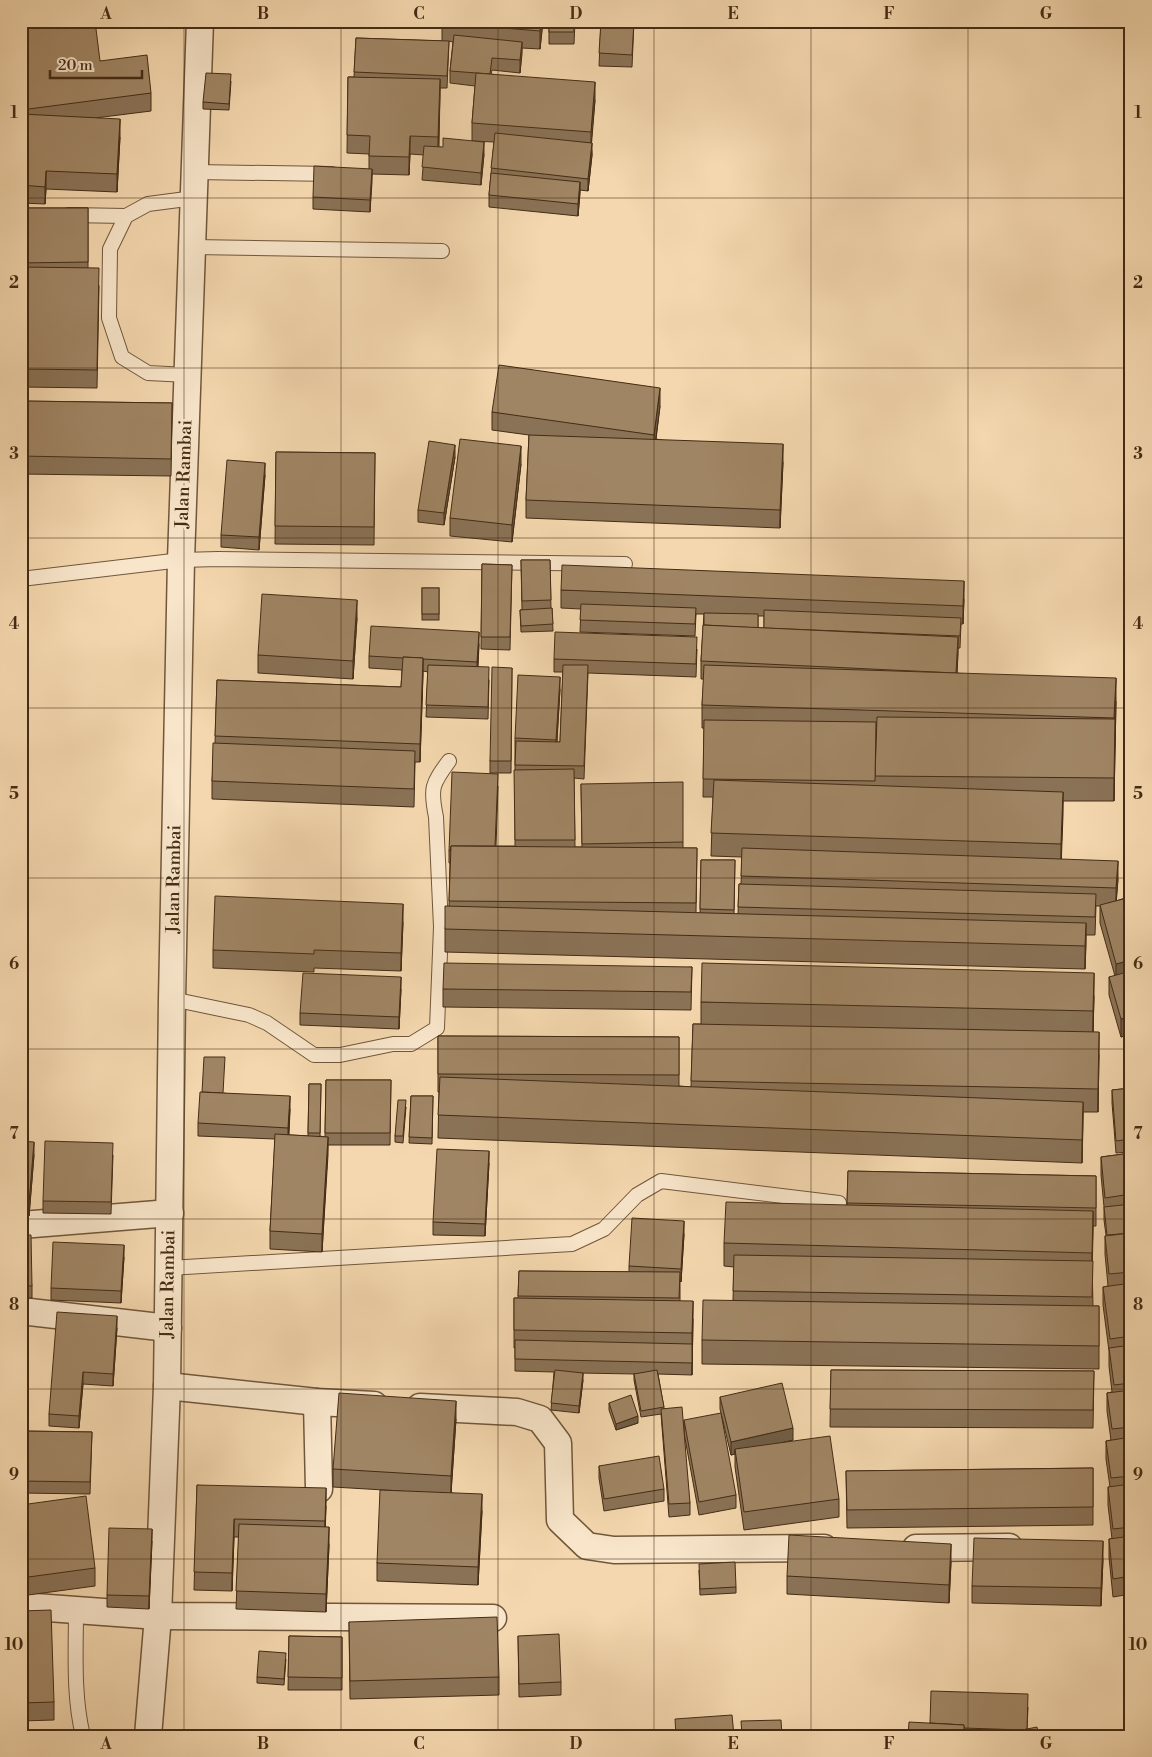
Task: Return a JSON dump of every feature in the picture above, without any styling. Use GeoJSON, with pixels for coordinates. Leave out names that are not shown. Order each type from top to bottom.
{"type":"FeatureCollection","features":[{"type":"Feature","properties":{"kind":"street","name":"Jalan Rambai"},"geometry":{"type":"LineString","coordinates":[[148,1736],[158,1616],[167,1386],[172,999],[181,560],[200,21]]}},
{"type":"Feature","properties":{"kind":"street"},"geometry":{"type":"LineString","coordinates":[[21,1225],[170,1213]]}},
{"type":"Feature","properties":{"kind":"street"},"geometry":{"type":"LineString","coordinates":[[21,1311],[168,1328]]}},
{"type":"Feature","properties":{"kind":"street"},"geometry":{"type":"LineString","coordinates":[[167,1386],[317,1402],[517,1412],[540,1419],[558,1443],[560,1520],[587,1546],[614,1550],[849,1548]]}},
{"type":"Feature","properties":{"kind":"street"},"geometry":{"type":"LineString","coordinates":[[317,1402],[319,1489]]}},
{"type":"Feature","properties":{"kind":"street"},"geometry":{"type":"LineString","coordinates":[[888,1548],[1036,1547]]}},
{"type":"Feature","properties":{"kind":"street"},"geometry":{"type":"LineString","coordinates":[[21,1606],[158,1616],[493,1618]]}},
{"type":"Feature","properties":{"kind":"lane"},"geometry":{"type":"LineString","coordinates":[[195,172],[344,175]]}},
{"type":"Feature","properties":{"kind":"lane"},"geometry":{"type":"LineString","coordinates":[[59,214],[126,216],[148,204],[194,198]]}},
{"type":"Feature","properties":{"kind":"lane"},"geometry":{"type":"LineString","coordinates":[[126,216],[110,249],[109,318],[122,357],[148,373],[188,375]]}},
{"type":"Feature","properties":{"kind":"lane"},"geometry":{"type":"LineString","coordinates":[[193,247],[442,251]]}},
{"type":"Feature","properties":{"kind":"lane"},"geometry":{"type":"LineString","coordinates":[[21,579],[181,560],[287,559],[625,564]]}},
{"type":"Feature","properties":{"kind":"lane"},"geometry":{"type":"LineString","coordinates":[[172,999],[249,1014],[267,1023],[314,1055],[340,1055],[393,1044],[411,1044],[436,1028],[441,927],[436,817],[432,790],[435,781],[449,760]]}},
{"type":"Feature","properties":{"kind":"lane"},"geometry":{"type":"LineString","coordinates":[[169,1268],[572,1244],[604,1229],[637,1195],[661,1181],[839,1203]]}},
{"type":"Feature","properties":{"kind":"lane"},"geometry":{"type":"LineString","coordinates":[[76,1610],[76,1668],[79,1718],[83,1736]]}},
{"type":"Feature","properties":{"kind":"building"},"geometry":{"type":"Polygon","coordinates":[[[95,21],[100,61],[147,55],[151,93],[21,110],[21,29],[95,21]]]}},
{"type":"Feature","properties":{"kind":"building"},"geometry":{"type":"Polygon","coordinates":[[[442,21],[541,21],[540,31],[442,23],[442,21]]]}},
{"type":"Feature","properties":{"kind":"building"},"geometry":{"type":"Polygon","coordinates":[[[549,21],[574,21],[574,32],[549,32],[549,21]]]}},
{"type":"Feature","properties":{"kind":"building"},"geometry":{"type":"Polygon","coordinates":[[[601,21],[634,21],[632,55],[599,53],[601,21]]]}},
{"type":"Feature","properties":{"kind":"building"},"geometry":{"type":"Polygon","coordinates":[[[454,35],[522,42],[520,60],[492,58],[490,74],[450,71],[454,35]]]}},
{"type":"Feature","properties":{"kind":"building"},"geometry":{"type":"Polygon","coordinates":[[[356,38],[449,41],[447,76],[354,72],[356,38]]]}},
{"type":"Feature","properties":{"kind":"building"},"geometry":{"type":"Polygon","coordinates":[[[206,73],[231,74],[229,104],[203,102],[206,73]]]}},
{"type":"Feature","properties":{"kind":"building"},"geometry":{"type":"Polygon","coordinates":[[[476,73],[595,82],[591,132],[472,123],[476,73]]]}},
{"type":"Feature","properties":{"kind":"building"},"geometry":{"type":"Polygon","coordinates":[[[348,77],[440,79],[438,137],[410,136],[409,157],[369,156],[370,136],[347,135],[348,77]]]}},
{"type":"Feature","properties":{"kind":"building"},"geometry":{"type":"Polygon","coordinates":[[[21,114],[120,119],[117,174],[46,171],[45,187],[21,185],[21,114]]]}},
{"type":"Feature","properties":{"kind":"building"},"geometry":{"type":"Polygon","coordinates":[[[495,133],[592,143],[588,179],[491,168],[495,133]]]}},
{"type":"Feature","properties":{"kind":"building"},"geometry":{"type":"Polygon","coordinates":[[[443,138],[484,142],[481,173],[422,167],[424,146],[443,147],[443,138]]]}},
{"type":"Feature","properties":{"kind":"building"},"geometry":{"type":"Polygon","coordinates":[[[314,166],[372,169],[370,200],[313,197],[314,166]]]}},
{"type":"Feature","properties":{"kind":"building"},"geometry":{"type":"Polygon","coordinates":[[[491,173],[580,182],[578,204],[489,195],[491,173]]]}},
{"type":"Feature","properties":{"kind":"building"},"geometry":{"type":"Polygon","coordinates":[[[21,208],[88,208],[88,262],[21,263],[21,208]]]}},
{"type":"Feature","properties":{"kind":"building"},"geometry":{"type":"Polygon","coordinates":[[[21,267],[99,268],[97,370],[21,369],[21,267]]]}},
{"type":"Feature","properties":{"kind":"building"},"geometry":{"type":"Polygon","coordinates":[[[499,365],[660,388],[654,435],[492,412],[499,365]]]}},
{"type":"Feature","properties":{"kind":"building"},"geometry":{"type":"Polygon","coordinates":[[[21,401],[172,403],[171,459],[21,456],[21,401]]]}},
{"type":"Feature","properties":{"kind":"building"},"geometry":{"type":"Polygon","coordinates":[[[529,435],[783,444],[780,510],[526,500],[529,435]]]}},
{"type":"Feature","properties":{"kind":"building"},"geometry":{"type":"Polygon","coordinates":[[[460,439],[521,446],[512,525],[450,518],[460,439]]]}},
{"type":"Feature","properties":{"kind":"building"},"geometry":{"type":"Polygon","coordinates":[[[429,441],[455,445],[444,513],[418,510],[429,441]]]}},
{"type":"Feature","properties":{"kind":"building"},"geometry":{"type":"Polygon","coordinates":[[[276,452],[375,453],[374,527],[275,526],[276,452]]]}},
{"type":"Feature","properties":{"kind":"building"},"geometry":{"type":"Polygon","coordinates":[[[227,460],[265,463],[259,537],[221,535],[227,460]]]}},
{"type":"Feature","properties":{"kind":"building"},"geometry":{"type":"Polygon","coordinates":[[[521,560],[550,560],[551,600],[522,601],[521,560]]]}},
{"type":"Feature","properties":{"kind":"building"},"geometry":{"type":"Polygon","coordinates":[[[482,564],[512,565],[510,637],[481,637],[482,564]]]}},
{"type":"Feature","properties":{"kind":"building"},"geometry":{"type":"Polygon","coordinates":[[[562,565],[964,581],[963,606],[561,590],[562,565]]]}},
{"type":"Feature","properties":{"kind":"building"},"geometry":{"type":"Polygon","coordinates":[[[422,588],[439,588],[439,614],[422,614],[422,588]]]}},
{"type":"Feature","properties":{"kind":"building"},"geometry":{"type":"Polygon","coordinates":[[[262,594],[357,600],[353,661],[258,655],[262,594]]]}},
{"type":"Feature","properties":{"kind":"building"},"geometry":{"type":"Polygon","coordinates":[[[581,604],[696,608],[695,624],[580,620],[581,604]]]}},
{"type":"Feature","properties":{"kind":"building"},"geometry":{"type":"Polygon","coordinates":[[[552,608],[553,624],[521,626],[520,610],[552,608]]]}},
{"type":"Feature","properties":{"kind":"building"},"geometry":{"type":"Polygon","coordinates":[[[764,610],[961,618],[960,636],[764,628],[764,610]]]}},
{"type":"Feature","properties":{"kind":"building"},"geometry":{"type":"Polygon","coordinates":[[[704,613],[758,614],[758,628],[704,625],[704,613]]]}},
{"type":"Feature","properties":{"kind":"building"},"geometry":{"type":"Polygon","coordinates":[[[703,625],[958,637],[956,673],[701,661],[703,625]]]}},
{"type":"Feature","properties":{"kind":"building"},"geometry":{"type":"Polygon","coordinates":[[[371,626],[479,632],[477,662],[369,656],[371,626]]]}},
{"type":"Feature","properties":{"kind":"building"},"geometry":{"type":"Polygon","coordinates":[[[555,632],[697,637],[696,664],[554,659],[555,632]]]}},
{"type":"Feature","properties":{"kind":"building"},"geometry":{"type":"Polygon","coordinates":[[[403,657],[423,658],[420,744],[215,736],[217,680],[401,687],[403,657]]]}},
{"type":"Feature","properties":{"kind":"building"},"geometry":{"type":"Polygon","coordinates":[[[428,665],[489,667],[488,707],[426,705],[428,665]]]}},
{"type":"Feature","properties":{"kind":"building"},"geometry":{"type":"Polygon","coordinates":[[[563,665],[588,665],[584,766],[515,765],[516,741],[560,742],[563,665]]]}},
{"type":"Feature","properties":{"kind":"building"},"geometry":{"type":"Polygon","coordinates":[[[704,665],[1116,678],[1114,718],[702,705],[704,665]]]}},
{"type":"Feature","properties":{"kind":"building"},"geometry":{"type":"Polygon","coordinates":[[[492,667],[512,668],[511,761],[490,761],[492,667]]]}},
{"type":"Feature","properties":{"kind":"building"},"geometry":{"type":"Polygon","coordinates":[[[518,675],[560,677],[556,740],[515,738],[518,675]]]}},
{"type":"Feature","properties":{"kind":"building"},"geometry":{"type":"Polygon","coordinates":[[[877,717],[1115,719],[1114,778],[875,776],[877,717]]]}},
{"type":"Feature","properties":{"kind":"building"},"geometry":{"type":"Polygon","coordinates":[[[704,720],[876,722],[875,781],[703,779],[704,720]]]}},
{"type":"Feature","properties":{"kind":"building"},"geometry":{"type":"Polygon","coordinates":[[[213,743],[415,751],[414,789],[212,781],[213,743]]]}},
{"type":"Feature","properties":{"kind":"building"},"geometry":{"type":"Polygon","coordinates":[[[574,769],[575,840],[515,840],[514,770],[574,769]]]}},
{"type":"Feature","properties":{"kind":"building"},"geometry":{"type":"Polygon","coordinates":[[[452,772],[498,774],[495,846],[451,846],[449,851],[452,772]]]}},
{"type":"Feature","properties":{"kind":"building"},"geometry":{"type":"Polygon","coordinates":[[[714,780],[1063,792],[1061,844],[711,833],[714,780]]]}},
{"type":"Feature","properties":{"kind":"building"},"geometry":{"type":"Polygon","coordinates":[[[683,782],[683,842],[582,844],[581,784],[683,782]]]}},
{"type":"Feature","properties":{"kind":"building"},"geometry":{"type":"Polygon","coordinates":[[[1131,829],[1131,854],[1124,831],[1131,829]]]}},
{"type":"Feature","properties":{"kind":"building"},"geometry":{"type":"Polygon","coordinates":[[[451,846],[697,848],[696,903],[449,901],[451,846]]]}},
{"type":"Feature","properties":{"kind":"building"},"geometry":{"type":"Polygon","coordinates":[[[742,848],[1118,861],[1116,888],[741,876],[742,848]]]}},
{"type":"Feature","properties":{"kind":"building"},"geometry":{"type":"Polygon","coordinates":[[[701,860],[735,860],[734,910],[700,909],[701,860]]]}},
{"type":"Feature","properties":{"kind":"building"},"geometry":{"type":"Polygon","coordinates":[[[1131,870],[1131,890],[1126,871],[1131,870]]]}},
{"type":"Feature","properties":{"kind":"building"},"geometry":{"type":"Polygon","coordinates":[[[739,884],[1096,894],[1095,917],[738,907],[739,884]]]}},
{"type":"Feature","properties":{"kind":"building"},"geometry":{"type":"Polygon","coordinates":[[[215,896],[403,904],[401,953],[314,950],[314,954],[213,950],[215,896]]]}},
{"type":"Feature","properties":{"kind":"building"},"geometry":{"type":"Polygon","coordinates":[[[1131,897],[1131,960],[1116,964],[1100,905],[1131,897]]]}},
{"type":"Feature","properties":{"kind":"building"},"geometry":{"type":"Polygon","coordinates":[[[445,906],[1086,923],[1085,946],[445,929],[445,906]]]}},
{"type":"Feature","properties":{"kind":"building"},"geometry":{"type":"Polygon","coordinates":[[[444,963],[692,967],[691,992],[443,989],[444,963]]]}},
{"type":"Feature","properties":{"kind":"building"},"geometry":{"type":"Polygon","coordinates":[[[702,963],[1094,973],[1093,1011],[701,1002],[702,963]]]}},
{"type":"Feature","properties":{"kind":"building"},"geometry":{"type":"Polygon","coordinates":[[[1131,971],[1131,1016],[1121,1019],[1109,977],[1131,971]]]}},
{"type":"Feature","properties":{"kind":"building"},"geometry":{"type":"Polygon","coordinates":[[[303,973],[401,977],[399,1017],[300,1013],[303,973]]]}},
{"type":"Feature","properties":{"kind":"building"},"geometry":{"type":"Polygon","coordinates":[[[693,1024],[1099,1032],[1098,1089],[691,1081],[693,1024]]]}},
{"type":"Feature","properties":{"kind":"building"},"geometry":{"type":"Polygon","coordinates":[[[438,1036],[679,1037],[679,1075],[438,1074],[438,1036]]]}},
{"type":"Feature","properties":{"kind":"building"},"geometry":{"type":"Polygon","coordinates":[[[204,1057],[225,1057],[223,1093],[202,1092],[204,1057]]]}},
{"type":"Feature","properties":{"kind":"building"},"geometry":{"type":"Polygon","coordinates":[[[440,1077],[1083,1102],[1082,1140],[438,1115],[440,1077]]]}},
{"type":"Feature","properties":{"kind":"building"},"geometry":{"type":"Polygon","coordinates":[[[326,1080],[391,1080],[390,1133],[325,1133],[326,1080]]]}},
{"type":"Feature","properties":{"kind":"building"},"geometry":{"type":"Polygon","coordinates":[[[309,1084],[321,1084],[320,1133],[308,1133],[309,1084]]]}},
{"type":"Feature","properties":{"kind":"building"},"geometry":{"type":"Polygon","coordinates":[[[1131,1088],[1131,1139],[1116,1141],[1112,1090],[1131,1088]]]}},
{"type":"Feature","properties":{"kind":"building"},"geometry":{"type":"Polygon","coordinates":[[[200,1092],[290,1096],[288,1128],[198,1123],[200,1092]]]}},
{"type":"Feature","properties":{"kind":"building"},"geometry":{"type":"Polygon","coordinates":[[[411,1096],[433,1096],[432,1138],[409,1137],[411,1096]]]}},
{"type":"Feature","properties":{"kind":"building"},"geometry":{"type":"Polygon","coordinates":[[[398,1100],[406,1100],[403,1136],[395,1136],[398,1100]]]}},
{"type":"Feature","properties":{"kind":"building"},"geometry":{"type":"Polygon","coordinates":[[[275,1134],[328,1137],[322,1234],[270,1231],[275,1134]]]}},
{"type":"Feature","properties":{"kind":"building"},"geometry":{"type":"Polygon","coordinates":[[[21,1141],[34,1142],[29,1203],[21,1203],[21,1141]]]}},
{"type":"Feature","properties":{"kind":"building"},"geometry":{"type":"Polygon","coordinates":[[[45,1141],[113,1143],[111,1202],[43,1201],[45,1141]]]}},
{"type":"Feature","properties":{"kind":"building"},"geometry":{"type":"Polygon","coordinates":[[[437,1149],[489,1151],[485,1224],[433,1222],[437,1149]]]}},
{"type":"Feature","properties":{"kind":"building"},"geometry":{"type":"Polygon","coordinates":[[[1131,1153],[1131,1194],[1105,1198],[1101,1157],[1131,1153]]]}},
{"type":"Feature","properties":{"kind":"building"},"geometry":{"type":"Polygon","coordinates":[[[848,1171],[1096,1176],[1096,1208],[847,1203],[848,1171]]]}},
{"type":"Feature","properties":{"kind":"building"},"geometry":{"type":"Polygon","coordinates":[[[726,1202],[1093,1211],[1092,1253],[724,1243],[726,1202]]]}},
{"type":"Feature","properties":{"kind":"building"},"geometry":{"type":"Polygon","coordinates":[[[1131,1204],[1131,1233],[1107,1235],[1104,1207],[1131,1204]]]}},
{"type":"Feature","properties":{"kind":"building"},"geometry":{"type":"Polygon","coordinates":[[[632,1218],[684,1221],[681,1269],[629,1266],[632,1218]]]}},
{"type":"Feature","properties":{"kind":"building"},"geometry":{"type":"Polygon","coordinates":[[[1131,1233],[1131,1272],[1109,1274],[1105,1236],[1131,1233]]]}},
{"type":"Feature","properties":{"kind":"building"},"geometry":{"type":"Polygon","coordinates":[[[21,1235],[31,1235],[32,1286],[21,1286],[21,1235]]]}},
{"type":"Feature","properties":{"kind":"building"},"geometry":{"type":"Polygon","coordinates":[[[53,1242],[124,1245],[121,1291],[51,1288],[53,1242]]]}},
{"type":"Feature","properties":{"kind":"building"},"geometry":{"type":"Polygon","coordinates":[[[734,1255],[1093,1261],[1092,1297],[733,1291],[734,1255]]]}},
{"type":"Feature","properties":{"kind":"building"},"geometry":{"type":"Polygon","coordinates":[[[519,1271],[680,1272],[679,1298],[518,1296],[519,1271]]]}},
{"type":"Feature","properties":{"kind":"building"},"geometry":{"type":"Polygon","coordinates":[[[1131,1283],[1131,1336],[1110,1339],[1103,1287],[1131,1283]]]}},
{"type":"Feature","properties":{"kind":"building"},"geometry":{"type":"Polygon","coordinates":[[[514,1298],[693,1301],[692,1333],[514,1330],[514,1298]]]}},
{"type":"Feature","properties":{"kind":"building"},"geometry":{"type":"Polygon","coordinates":[[[703,1300],[1099,1306],[1099,1346],[702,1340],[703,1300]]]}},
{"type":"Feature","properties":{"kind":"building"},"geometry":{"type":"Polygon","coordinates":[[[21,1312],[27,1312],[21,1372],[21,1312]]]}},
{"type":"Feature","properties":{"kind":"building"},"geometry":{"type":"Polygon","coordinates":[[[57,1312],[117,1316],[113,1374],[83,1372],[79,1416],[49,1414],[57,1312]]]}},
{"type":"Feature","properties":{"kind":"building"},"geometry":{"type":"Polygon","coordinates":[[[515,1340],[692,1344],[692,1363],[515,1359],[515,1340]]]}},
{"type":"Feature","properties":{"kind":"building"},"geometry":{"type":"Polygon","coordinates":[[[1131,1345],[1131,1383],[1114,1385],[1109,1348],[1131,1345]]]}},
{"type":"Feature","properties":{"kind":"building"},"geometry":{"type":"Polygon","coordinates":[[[555,1370],[583,1373],[579,1406],[551,1403],[555,1370]]]}},
{"type":"Feature","properties":{"kind":"building"},"geometry":{"type":"Polygon","coordinates":[[[657,1370],[664,1407],[641,1411],[634,1374],[657,1370]]]}},
{"type":"Feature","properties":{"kind":"building"},"geometry":{"type":"Polygon","coordinates":[[[831,1370],[1094,1371],[1093,1410],[830,1409],[831,1370]]]}},
{"type":"Feature","properties":{"kind":"building"},"geometry":{"type":"Polygon","coordinates":[[[782,1383],[793,1428],[731,1442],[720,1397],[782,1383]]]}},
{"type":"Feature","properties":{"kind":"building"},"geometry":{"type":"Polygon","coordinates":[[[1131,1390],[1131,1427],[1112,1429],[1107,1393],[1131,1390]]]}},
{"type":"Feature","properties":{"kind":"building"},"geometry":{"type":"Polygon","coordinates":[[[339,1393],[456,1401],[451,1476],[333,1469],[339,1393]]]}},
{"type":"Feature","properties":{"kind":"building"},"geometry":{"type":"Polygon","coordinates":[[[631,1395],[638,1416],[616,1424],[609,1403],[631,1395]]]}},
{"type":"Feature","properties":{"kind":"building"},"geometry":{"type":"Polygon","coordinates":[[[682,1407],[690,1503],[669,1504],[661,1409],[682,1407]]]}},
{"type":"Feature","properties":{"kind":"building"},"geometry":{"type":"Polygon","coordinates":[[[721,1413],[736,1495],[699,1502],[684,1420],[721,1413]]]}},
{"type":"Feature","properties":{"kind":"building"},"geometry":{"type":"Polygon","coordinates":[[[21,1431],[92,1432],[90,1482],[21,1481],[21,1431]]]}},
{"type":"Feature","properties":{"kind":"building"},"geometry":{"type":"Polygon","coordinates":[[[830,1436],[839,1499],[744,1512],[735,1449],[830,1436]]]}},
{"type":"Feature","properties":{"kind":"building"},"geometry":{"type":"Polygon","coordinates":[[[1131,1437],[1131,1476],[1111,1478],[1106,1441],[1131,1437]]]}},
{"type":"Feature","properties":{"kind":"building"},"geometry":{"type":"Polygon","coordinates":[[[659,1456],[664,1489],[604,1499],[599,1466],[659,1456]]]}},
{"type":"Feature","properties":{"kind":"building"},"geometry":{"type":"Polygon","coordinates":[[[1093,1468],[1093,1507],[847,1510],[846,1471],[1093,1468]]]}},
{"type":"Feature","properties":{"kind":"building"},"geometry":{"type":"Polygon","coordinates":[[[1131,1484],[1131,1527],[1113,1529],[1108,1487],[1131,1484]]]}},
{"type":"Feature","properties":{"kind":"building"},"geometry":{"type":"Polygon","coordinates":[[[197,1485],[326,1488],[325,1521],[234,1519],[232,1573],[194,1572],[197,1485]]]}},
{"type":"Feature","properties":{"kind":"building"},"geometry":{"type":"Polygon","coordinates":[[[380,1490],[482,1494],[478,1567],[377,1563],[380,1490]]]}},
{"type":"Feature","properties":{"kind":"building"},"geometry":{"type":"Polygon","coordinates":[[[86,1496],[95,1568],[21,1578],[21,1505],[86,1496]]]}},
{"type":"Feature","properties":{"kind":"building"},"geometry":{"type":"Polygon","coordinates":[[[239,1524],[329,1527],[326,1594],[236,1591],[239,1524]]]}},
{"type":"Feature","properties":{"kind":"building"},"geometry":{"type":"Polygon","coordinates":[[[109,1528],[152,1529],[149,1596],[107,1595],[109,1528]]]}},
{"type":"Feature","properties":{"kind":"building"},"geometry":{"type":"Polygon","coordinates":[[[789,1535],[951,1544],[949,1585],[787,1576],[789,1535]]]}},
{"type":"Feature","properties":{"kind":"building"},"geometry":{"type":"Polygon","coordinates":[[[1131,1536],[1131,1576],[1113,1579],[1109,1539],[1131,1536]]]}},
{"type":"Feature","properties":{"kind":"building"},"geometry":{"type":"Polygon","coordinates":[[[974,1538],[1103,1541],[1101,1588],[972,1586],[974,1538]]]}},
{"type":"Feature","properties":{"kind":"building"},"geometry":{"type":"Polygon","coordinates":[[[735,1562],[736,1587],[700,1589],[699,1564],[735,1562]]]}},
{"type":"Feature","properties":{"kind":"building"},"geometry":{"type":"Polygon","coordinates":[[[51,1610],[54,1702],[21,1703],[21,1611],[51,1610]]]}},
{"type":"Feature","properties":{"kind":"building"},"geometry":{"type":"Polygon","coordinates":[[[497,1617],[499,1677],[350,1681],[349,1622],[497,1617]]]}},
{"type":"Feature","properties":{"kind":"building"},"geometry":{"type":"Polygon","coordinates":[[[559,1634],[561,1682],[519,1684],[518,1636],[559,1634]]]}},
{"type":"Feature","properties":{"kind":"building"},"geometry":{"type":"Polygon","coordinates":[[[289,1636],[342,1637],[342,1678],[288,1677],[289,1636]]]}},
{"type":"Feature","properties":{"kind":"building"},"geometry":{"type":"Polygon","coordinates":[[[259,1651],[286,1653],[284,1679],[257,1677],[259,1651]]]}},
{"type":"Feature","properties":{"kind":"building"},"geometry":{"type":"Polygon","coordinates":[[[931,1691],[1028,1694],[1027,1729],[964,1728],[964,1725],[930,1723],[931,1691]]]}},
{"type":"Feature","properties":{"kind":"building"},"geometry":{"type":"Polygon","coordinates":[[[732,1715],[734,1736],[676,1736],[675,1719],[732,1715]]]}},
{"type":"Feature","properties":{"kind":"building"},"geometry":{"type":"Polygon","coordinates":[[[781,1720],[782,1736],[742,1736],[741,1721],[781,1720]]]}},
{"type":"Feature","properties":{"kind":"building"},"geometry":{"type":"Polygon","coordinates":[[[909,1722],[964,1725],[964,1736],[908,1736],[909,1722]]]}},
{"type":"Feature","properties":{"kind":"building"},"geometry":{"type":"Polygon","coordinates":[[[1037,1727],[1039,1736],[992,1736],[1037,1727]]]}}]}
